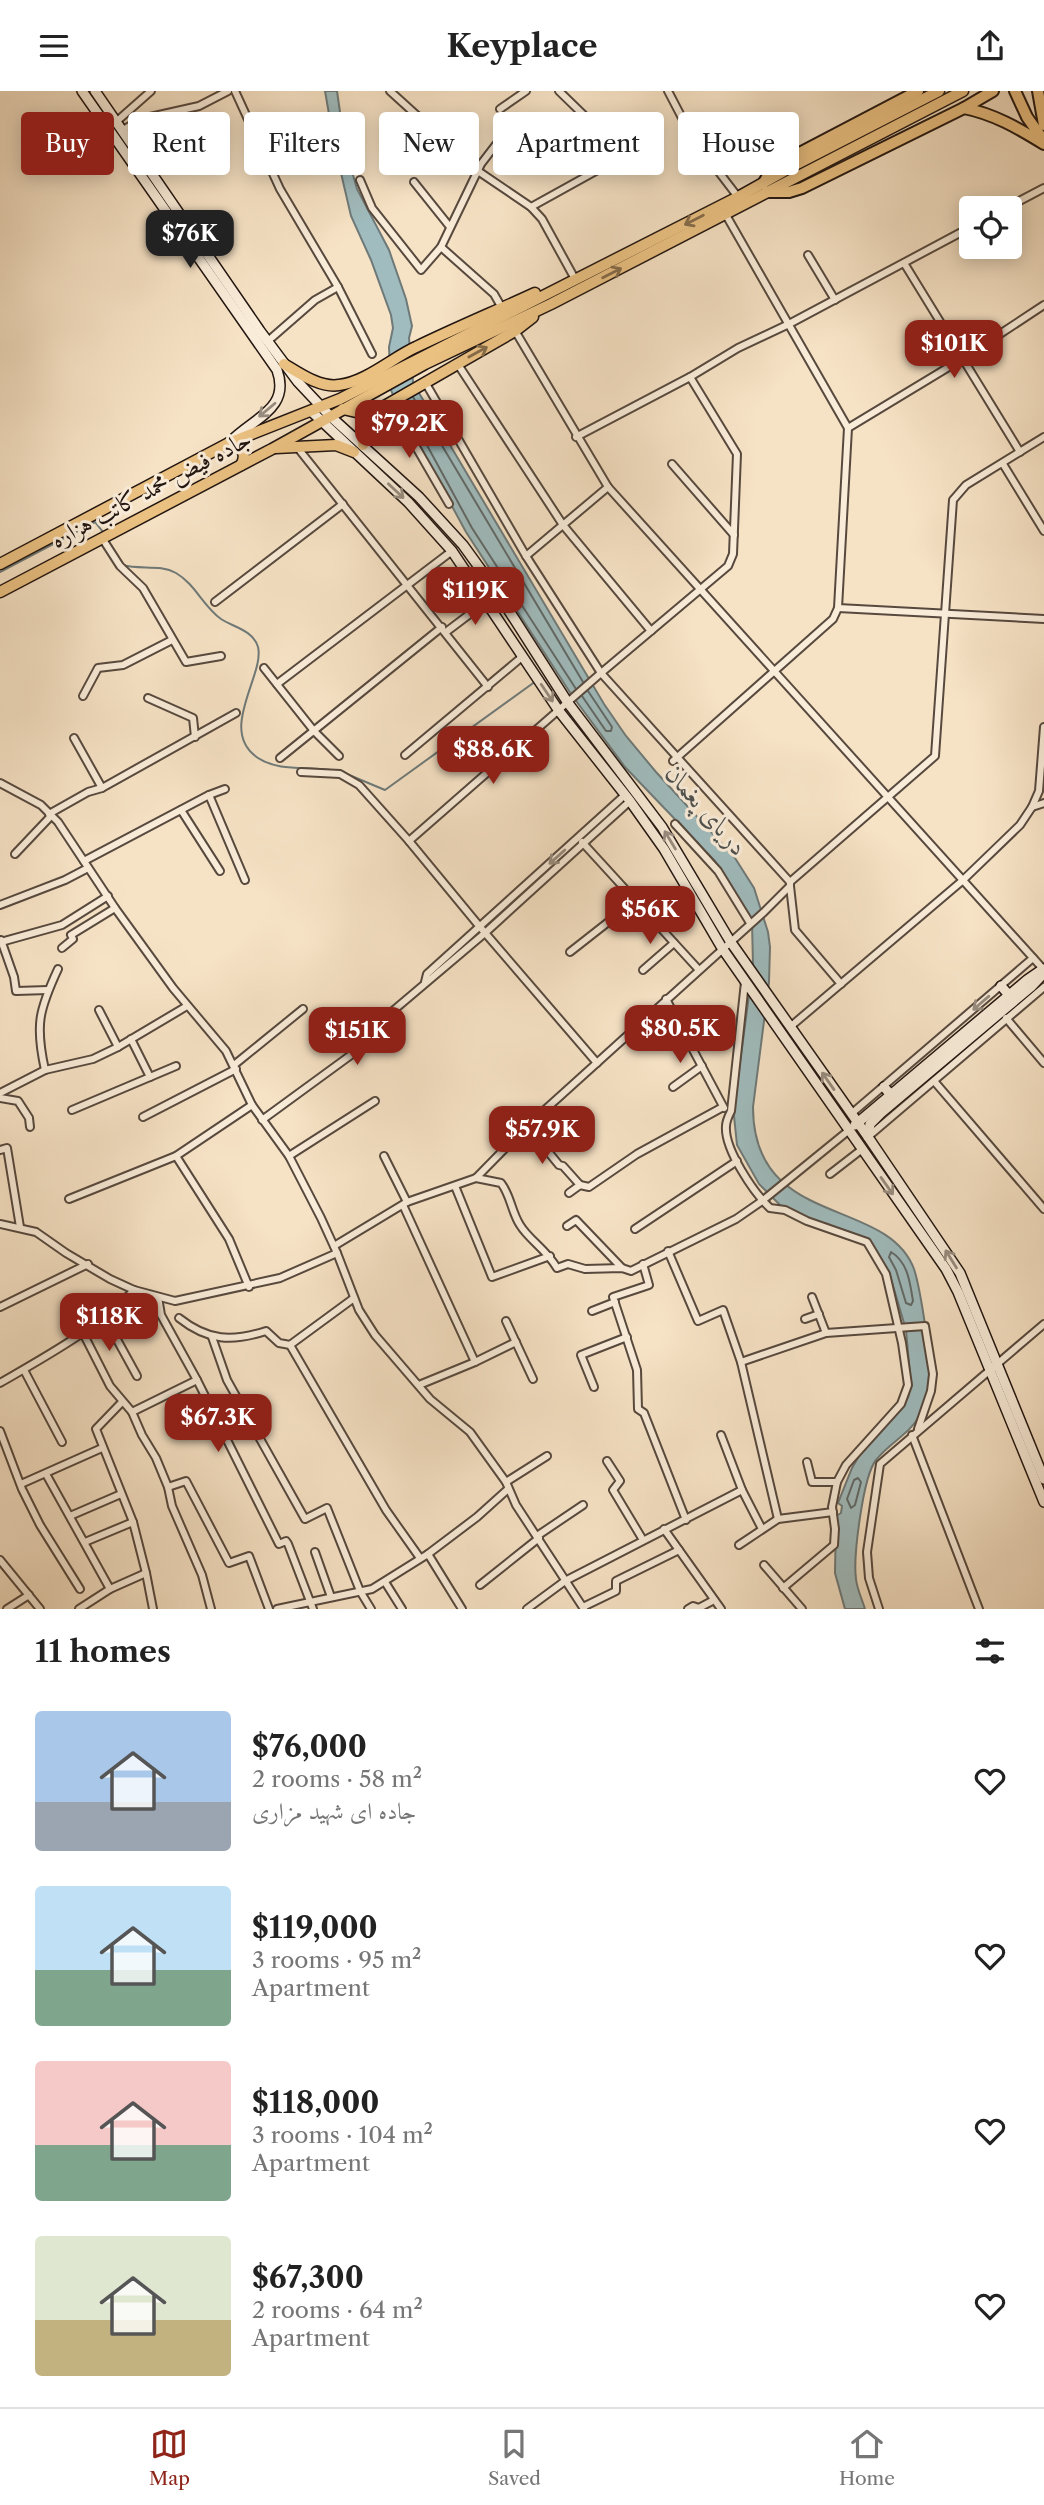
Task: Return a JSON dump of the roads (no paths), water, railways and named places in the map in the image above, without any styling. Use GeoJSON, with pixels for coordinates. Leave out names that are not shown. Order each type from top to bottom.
{"type":"FeatureCollection","features":[{"type":"Feature","properties":{"kind":"highway"},"geometry":{"type":"LineString","coordinates":[[918,91],[773,167],[766,188],[789,192],[811,184],[993,91]]}},
{"type":"Feature","properties":{"kind":"highway"},"geometry":{"type":"LineString","coordinates":[[1015,91],[1027,117],[1044,143]]}},
{"type":"Feature","properties":{"kind":"highway"},"geometry":{"type":"LineString","coordinates":[[1038,91],[1044,125]]}},
{"type":"Feature","properties":{"kind":"highway"},"geometry":{"type":"LineString","coordinates":[[964,108],[1011,124],[1044,143]]}},
{"type":"Feature","properties":{"kind":"main road"},"geometry":{"type":"LineString","coordinates":[[82,91],[277,370],[281,382],[279,398],[273,407],[242,429],[229,443]]}},
{"type":"Feature","properties":{"kind":"main road"},"geometry":{"type":"LineString","coordinates":[[95,91],[315,409],[358,449],[419,497],[463,545],[497,592],[568,703],[662,827],[746,982],[946,1269],[1042,1467],[1044,1479]]}},
{"type":"Feature","properties":{"kind":"main road"},"geometry":{"type":"LineString","coordinates":[[0,564],[229,443],[315,409],[381,377],[423,361],[508,319],[575,279],[726,215],[797,164],[939,91]]}},
{"type":"Feature","properties":{"kind":"main road"},"geometry":{"type":"LineString","coordinates":[[284,364],[307,377],[337,386],[357,379],[381,377],[415,347],[551,304],[738,197],[800,175],[963,91]]}},
{"type":"Feature","properties":{"kind":"main road"},"geometry":{"type":"LineString","coordinates":[[358,449],[362,428],[369,415],[457,363],[508,319]]}},
{"type":"Feature","properties":{"kind":"main road","name":"جاده فیض محمد کاتب هزاره"},"geometry":{"type":"LineString","coordinates":[[0,591],[272,449],[343,409],[381,377]]}},
{"type":"Feature","properties":{"kind":"main road"},"geometry":{"type":"LineString","coordinates":[[343,409],[369,415]]}},
{"type":"Feature","properties":{"kind":"main road"},"geometry":{"type":"LineString","coordinates":[[229,443],[243,450],[241,465]]}},
{"type":"Feature","properties":{"kind":"main road"},"geometry":{"type":"LineString","coordinates":[[272,449],[336,445],[358,449],[452,551],[559,711],[628,798],[726,945],[751,972],[960,1273],[992,1367],[1044,1502]]}},
{"type":"Feature","properties":{"kind":"main road"},"geometry":{"type":"LineString","coordinates":[[848,1131],[1009,995],[1044,971]]}},
{"type":"Feature","properties":{"kind":"main road"},"geometry":{"type":"LineString","coordinates":[[868,1137],[870,1124],[888,1113],[1028,995],[1044,971]]}},
{"type":"Feature","properties":{"kind":"main road"},"geometry":{"type":"LineString","coordinates":[[1001,986],[1009,995]]}},
{"type":"Feature","properties":{"kind":"main road"},"geometry":{"type":"LineString","coordinates":[[884,1087],[891,1095]]}},
{"type":"Feature","properties":{"kind":"street"},"geometry":{"type":"LineString","coordinates":[[119,126],[151,91]]}},
{"type":"Feature","properties":{"kind":"street"},"geometry":{"type":"LineString","coordinates":[[119,126],[199,106],[228,91]]}},
{"type":"Feature","properties":{"kind":"street"},"geometry":{"type":"LineString","coordinates":[[235,91],[280,189],[338,287],[372,354]]}},
{"type":"Feature","properties":{"kind":"street"},"geometry":{"type":"LineString","coordinates":[[390,91],[413,112]]}},
{"type":"Feature","properties":{"kind":"street"},"geometry":{"type":"LineString","coordinates":[[500,109],[526,91]]}},
{"type":"Feature","properties":{"kind":"street"},"geometry":{"type":"LineString","coordinates":[[559,91],[581,112]]}},
{"type":"Feature","properties":{"kind":"street"},"geometry":{"type":"LineString","coordinates":[[668,91],[692,137],[738,197]]}},
{"type":"Feature","properties":{"kind":"street"},"geometry":{"type":"LineString","coordinates":[[479,169],[493,148]]}},
{"type":"Feature","properties":{"kind":"street"},"geometry":{"type":"LineString","coordinates":[[479,172],[531,207],[542,219],[575,279]]}},
{"type":"Feature","properties":{"kind":"street"},"geometry":{"type":"LineString","coordinates":[[360,180],[373,208],[421,269],[441,247],[476,175]]}},
{"type":"Feature","properties":{"kind":"street"},"geometry":{"type":"LineString","coordinates":[[531,207],[589,175]]}},
{"type":"Feature","properties":{"kind":"street"},"geometry":{"type":"LineString","coordinates":[[414,182],[450,227]]}},
{"type":"Feature","properties":{"kind":"street"},"geometry":{"type":"LineString","coordinates":[[1022,200],[1044,188]]}},
{"type":"Feature","properties":{"kind":"street"},"geometry":{"type":"LineString","coordinates":[[676,759],[833,619],[838,608],[848,428],[726,215]]}},
{"type":"Feature","properties":{"kind":"street"},"geometry":{"type":"LineString","coordinates":[[576,436],[959,233]]}},
{"type":"Feature","properties":{"kind":"street"},"geometry":{"type":"LineString","coordinates":[[441,247],[495,294],[608,487],[1044,971]]}},
{"type":"Feature","properties":{"kind":"street"},"geometry":{"type":"LineString","coordinates":[[808,255],[835,300]]}},
{"type":"Feature","properties":{"kind":"street"},"geometry":{"type":"LineString","coordinates":[[904,263],[1020,452]]}},
{"type":"Feature","properties":{"kind":"street"},"geometry":{"type":"LineString","coordinates":[[268,341],[315,300],[338,287]]}},
{"type":"Feature","properties":{"kind":"street"},"geometry":{"type":"LineString","coordinates":[[848,428],[962,359],[1044,305]]}},
{"type":"Feature","properties":{"kind":"street"},"geometry":{"type":"LineString","coordinates":[[457,363],[563,525],[651,631]]}},
{"type":"Feature","properties":{"kind":"street"},"geometry":{"type":"LineString","coordinates":[[409,841],[728,566],[733,554],[737,454],[690,377]]}},
{"type":"Feature","properties":{"kind":"street"},"geometry":{"type":"LineString","coordinates":[[422,384],[526,556],[601,673],[790,884],[795,930],[841,984]]}},
{"type":"Feature","properties":{"kind":"street"},"geometry":{"type":"LineString","coordinates":[[392,401],[449,504]]}},
{"type":"Feature","properties":{"kind":"street"},"geometry":{"type":"LineString","coordinates":[[334,1246],[405,1203],[476,1178],[527,1126],[764,912],[790,884],[886,797],[936,756],[953,501],[966,485],[1044,437]]}},
{"type":"Feature","properties":{"kind":"street"},"geometry":{"type":"LineString","coordinates":[[297,446],[488,687]]}},
{"type":"Feature","properties":{"kind":"street"},"geometry":{"type":"LineString","coordinates":[[672,464],[734,535]]}},
{"type":"Feature","properties":{"kind":"street"},"geometry":{"type":"LineString","coordinates":[[1003,464],[1044,531]]}},
{"type":"Feature","properties":{"kind":"street"},"geometry":{"type":"LineString","coordinates":[[526,556],[608,487]]}},
{"type":"Feature","properties":{"kind":"street"},"geometry":{"type":"LineString","coordinates":[[215,602],[343,504]]}},
{"type":"Feature","properties":{"kind":"street"},"geometry":{"type":"LineString","coordinates":[[102,538],[120,566],[143,588],[186,662],[221,656]]}},
{"type":"Feature","properties":{"kind":"street"},"geometry":{"type":"LineString","coordinates":[[276,684],[452,551]]}},
{"type":"Feature","properties":{"kind":"street"},"geometry":{"type":"LineString","coordinates":[[280,758],[444,630],[487,601]]}},
{"type":"Feature","properties":{"kind":"street"},"geometry":{"type":"LineString","coordinates":[[838,608],[1044,619]]}},
{"type":"Feature","properties":{"kind":"street"},"geometry":{"type":"LineString","coordinates":[[83,696],[98,668],[123,665],[172,640]]}},
{"type":"Feature","properties":{"kind":"street"},"geometry":{"type":"LineString","coordinates":[[405,755],[523,657]]}},
{"type":"Feature","properties":{"kind":"street"},"geometry":{"type":"LineString","coordinates":[[264,668],[314,731],[339,756]]}},
{"type":"Feature","properties":{"kind":"street"},"geometry":{"type":"LineString","coordinates":[[148,698],[193,718],[195,737]]}},
{"type":"Feature","properties":{"kind":"street"},"geometry":{"type":"LineString","coordinates":[[15,854],[50,815],[236,713]]}},
{"type":"Feature","properties":{"kind":"street"},"geometry":{"type":"LineString","coordinates":[[790,1027],[962,881],[1020,825],[1039,791],[1044,727]]}},
{"type":"Feature","properties":{"kind":"street"},"geometry":{"type":"LineString","coordinates":[[74,738],[102,788]]}},
{"type":"Feature","properties":{"kind":"street"},"geometry":{"type":"LineString","coordinates":[[301,772],[330,772],[351,779],[409,841],[597,1063]]}},
{"type":"Feature","properties":{"kind":"street"},"geometry":{"type":"LineString","coordinates":[[0,783],[41,805],[58,822],[187,1006],[226,1052],[262,1120],[289,1156],[334,1246],[359,1310],[375,1335],[430,1399],[470,1432],[583,1608],[616,1591],[616,1581],[679,1550]]}},
{"type":"Feature","properties":{"kind":"street"},"geometry":{"type":"LineString","coordinates":[[84,861],[225,789]]}},
{"type":"Feature","properties":{"kind":"street"},"geometry":{"type":"LineString","coordinates":[[209,795],[245,880]]}},
{"type":"Feature","properties":{"kind":"street"},"geometry":{"type":"LineString","coordinates":[[262,1120],[366,1044],[388,1016],[425,982],[432,979],[578,838],[628,798]]}},
{"type":"Feature","properties":{"kind":"street"},"geometry":{"type":"LineString","coordinates":[[482,930],[584,844],[628,798]]}},
{"type":"Feature","properties":{"kind":"street"},"geometry":{"type":"LineString","coordinates":[[1032,807],[1044,803]]}},
{"type":"Feature","properties":{"kind":"street"},"geometry":{"type":"LineString","coordinates":[[181,810],[220,871]]}},
{"type":"Feature","properties":{"kind":"street"},"geometry":{"type":"LineString","coordinates":[[675,824],[718,871],[750,923]]}},
{"type":"Feature","properties":{"kind":"street"},"geometry":{"type":"LineString","coordinates":[[578,838],[699,970]]}},
{"type":"Feature","properties":{"kind":"street"},"geometry":{"type":"LineString","coordinates":[[0,905],[65,880],[88,868]]}},
{"type":"Feature","properties":{"kind":"street"},"geometry":{"type":"LineString","coordinates":[[48,990],[16,991],[1,940],[62,925],[108,896]]}},
{"type":"Feature","properties":{"kind":"street"},"geometry":{"type":"LineString","coordinates":[[570,952],[635,901]]}},
{"type":"Feature","properties":{"kind":"street"},"geometry":{"type":"LineString","coordinates":[[62,948],[73,939],[71,935],[116,908]]}},
{"type":"Feature","properties":{"kind":"street"},"geometry":{"type":"LineString","coordinates":[[643,970],[674,943]]}},
{"type":"Feature","properties":{"kind":"street"},"geometry":{"type":"LineString","coordinates":[[851,1114],[1033,958]]}},
{"type":"Feature","properties":{"kind":"street"},"geometry":{"type":"LineString","coordinates":[[46,1070],[38,1034],[48,990],[58,969]]}},
{"type":"Feature","properties":{"kind":"street"},"geometry":{"type":"LineString","coordinates":[[746,982],[726,1125],[727,1137],[745,1177],[765,1198],[770,1208],[785,1210],[807,1221],[867,1242],[886,1274],[902,1327],[908,1385],[901,1404],[846,1465],[837,1482],[833,1496],[834,1545],[783,1588]]}},
{"type":"Feature","properties":{"kind":"street"},"geometry":{"type":"LineString","coordinates":[[888,1113],[934,1081],[1006,1018],[1028,995],[1044,987]]}},
{"type":"Feature","properties":{"kind":"street"},"geometry":{"type":"LineString","coordinates":[[666,999],[728,1117]]}},
{"type":"Feature","properties":{"kind":"street"},"geometry":{"type":"LineString","coordinates":[[0,1095],[46,1070],[93,1059],[187,1006]]}},
{"type":"Feature","properties":{"kind":"street"},"geometry":{"type":"LineString","coordinates":[[143,1117],[235,1067],[303,1009]]}},
{"type":"Feature","properties":{"kind":"street"},"geometry":{"type":"LineString","coordinates":[[99,1010],[118,1047]]}},
{"type":"Feature","properties":{"kind":"street"},"geometry":{"type":"LineString","coordinates":[[1006,1018],[1044,1063]]}},
{"type":"Feature","properties":{"kind":"street"},"geometry":{"type":"LineString","coordinates":[[131,1039],[150,1077]]}},
{"type":"Feature","properties":{"kind":"street"},"geometry":{"type":"LineString","coordinates":[[72,1110],[176,1066]]}},
{"type":"Feature","properties":{"kind":"street"},"geometry":{"type":"LineString","coordinates":[[673,1087],[702,1066]]}},
{"type":"Feature","properties":{"kind":"street"},"geometry":{"type":"LineString","coordinates":[[934,1081],[1044,1209]]}},
{"type":"Feature","properties":{"kind":"street"},"geometry":{"type":"LineString","coordinates":[[0,1095],[19,1101],[29,1118],[30,1127]]}},
{"type":"Feature","properties":{"kind":"street"},"geometry":{"type":"LineString","coordinates":[[289,1156],[375,1101]]}},
{"type":"Feature","properties":{"kind":"street"},"geometry":{"type":"LineString","coordinates":[[69,1199],[176,1156],[253,1105]]}},
{"type":"Feature","properties":{"kind":"street"},"geometry":{"type":"LineString","coordinates":[[527,1126],[559,1165],[580,1185],[589,1187],[637,1154],[723,1107]]}},
{"type":"Feature","properties":{"kind":"street"},"geometry":{"type":"LineString","coordinates":[[476,1178],[501,1183],[508,1192],[521,1228],[550,1256],[557,1268],[568,1264],[585,1269],[622,1268],[631,1271],[736,1219],[848,1131]]}},
{"type":"Feature","properties":{"kind":"street"},"geometry":{"type":"LineString","coordinates":[[0,1150],[7,1149],[20,1227]]}},
{"type":"Feature","properties":{"kind":"street"},"geometry":{"type":"LineString","coordinates":[[830,1174],[861,1150]]}},
{"type":"Feature","properties":{"kind":"street"},"geometry":{"type":"LineString","coordinates":[[176,1156],[229,1239],[249,1287]]}},
{"type":"Feature","properties":{"kind":"street"},"geometry":{"type":"LineString","coordinates":[[384,1156],[475,1362]]}},
{"type":"Feature","properties":{"kind":"street"},"geometry":{"type":"LineString","coordinates":[[635,1229],[737,1161]]}},
{"type":"Feature","properties":{"kind":"street"},"geometry":{"type":"LineString","coordinates":[[569,1193],[580,1185]]}},
{"type":"Feature","properties":{"kind":"street"},"geometry":{"type":"LineString","coordinates":[[455,1186],[492,1276],[550,1256]]}},
{"type":"Feature","properties":{"kind":"street"},"geometry":{"type":"LineString","coordinates":[[567,1226],[576,1220],[622,1268]]}},
{"type":"Feature","properties":{"kind":"street"},"geometry":{"type":"LineString","coordinates":[[0,1224],[36,1232],[66,1253],[134,1290],[175,1301],[249,1287],[280,1278],[337,1253]]}},
{"type":"Feature","properties":{"kind":"street"},"geometry":{"type":"LineString","coordinates":[[668,1251],[698,1321],[723,1310],[741,1362],[778,1519]]}},
{"type":"Feature","properties":{"kind":"street"},"geometry":{"type":"LineString","coordinates":[[0,1307],[88,1264]]}},
{"type":"Feature","properties":{"kind":"street"},"geometry":{"type":"LineString","coordinates":[[643,1264],[649,1285],[615,1295],[615,1302],[638,1377],[638,1409],[644,1413],[686,1520]]}},
{"type":"Feature","properties":{"kind":"street"},"geometry":{"type":"LineString","coordinates":[[0,1384],[48,1353],[63,1347],[121,1304],[134,1290]]}},
{"type":"Feature","properties":{"kind":"street"},"geometry":{"type":"LineString","coordinates":[[158,1297],[161,1315],[197,1380],[279,1544],[286,1541],[288,1544],[313,1609]]}},
{"type":"Feature","properties":{"kind":"street"},"geometry":{"type":"LineString","coordinates":[[179,1318],[212,1337],[240,1338],[267,1331],[279,1343],[290,1345],[319,1326],[354,1297]]}},
{"type":"Feature","properties":{"kind":"street"},"geometry":{"type":"LineString","coordinates":[[812,1297],[826,1333]]}},
{"type":"Feature","properties":{"kind":"street"},"geometry":{"type":"LineString","coordinates":[[592,1311],[615,1302]]}},
{"type":"Feature","properties":{"kind":"street"},"geometry":{"type":"LineString","coordinates":[[805,1319],[819,1314]]}},
{"type":"Feature","properties":{"kind":"street"},"geometry":{"type":"LineString","coordinates":[[104,1316],[138,1376]]}},
{"type":"Feature","properties":{"kind":"street"},"geometry":{"type":"LineString","coordinates":[[506,1321],[533,1379]]}},
{"type":"Feature","properties":{"kind":"street"},"geometry":{"type":"LineString","coordinates":[[741,1362],[826,1333],[925,1326],[933,1374],[931,1391],[918,1430]]}},
{"type":"Feature","properties":{"kind":"street"},"geometry":{"type":"LineString","coordinates":[[879,1609],[869,1578],[867,1552],[877,1477],[882,1461],[1043,1326]]}},
{"type":"Feature","properties":{"kind":"street"},"geometry":{"type":"LineString","coordinates":[[82,1331],[110,1386],[132,1412],[168,1487],[172,1506],[202,1575],[211,1609]]}},
{"type":"Feature","properties":{"kind":"street"},"geometry":{"type":"LineString","coordinates":[[212,1337],[227,1380],[305,1519],[327,1508],[360,1591],[371,1609]]}},
{"type":"Feature","properties":{"kind":"street"},"geometry":{"type":"LineString","coordinates":[[594,1387],[581,1355],[627,1337]]}},
{"type":"Feature","properties":{"kind":"street"},"geometry":{"type":"LineString","coordinates":[[419,1385],[516,1342]]}},
{"type":"Feature","properties":{"kind":"street"},"geometry":{"type":"LineString","coordinates":[[290,1345],[386,1510],[420,1558]]}},
{"type":"Feature","properties":{"kind":"street"},"geometry":{"type":"LineString","coordinates":[[24,1370],[62,1442]]}},
{"type":"Feature","properties":{"kind":"street"},"geometry":{"type":"LineString","coordinates":[[132,1412],[197,1380]]}},
{"type":"Feature","properties":{"kind":"street"},"geometry":{"type":"LineString","coordinates":[[122,1402],[96,1429],[133,1522],[153,1609]]}},
{"type":"Feature","properties":{"kind":"street"},"geometry":{"type":"LineString","coordinates":[[0,1431],[40,1525],[80,1589]]}},
{"type":"Feature","properties":{"kind":"street"},"geometry":{"type":"LineString","coordinates":[[721,1435],[742,1490],[762,1529]]}},
{"type":"Feature","properties":{"kind":"street"},"geometry":{"type":"LineString","coordinates":[[912,1435],[979,1609]]}},
{"type":"Feature","properties":{"kind":"street"},"geometry":{"type":"LineString","coordinates":[[21,1483],[102,1448]]}},
{"type":"Feature","properties":{"kind":"street"},"geometry":{"type":"LineString","coordinates":[[276,1609],[372,1589],[385,1582],[477,1517],[506,1486],[547,1456]]}},
{"type":"Feature","properties":{"kind":"street"},"geometry":{"type":"LineString","coordinates":[[607,1461],[620,1481],[612,1490],[643,1540]]}},
{"type":"Feature","properties":{"kind":"street"},"geometry":{"type":"LineString","coordinates":[[807,1462],[812,1482],[837,1482]]}},
{"type":"Feature","properties":{"kind":"street"},"geometry":{"type":"LineString","coordinates":[[46,1474],[110,1588]]}},
{"type":"Feature","properties":{"kind":"street"},"geometry":{"type":"LineString","coordinates":[[168,1487],[186,1481],[229,1563],[249,1556],[269,1609]]}},
{"type":"Feature","properties":{"kind":"street"},"geometry":{"type":"LineString","coordinates":[[527,1609],[568,1581],[742,1490]]}},
{"type":"Feature","properties":{"kind":"street"},"geometry":{"type":"LineString","coordinates":[[70,1516],[121,1494]]}},
{"type":"Feature","properties":{"kind":"street"},"geometry":{"type":"LineString","coordinates":[[480,1585],[538,1537],[583,1505]]}},
{"type":"Feature","properties":{"kind":"street"},"geometry":{"type":"LineString","coordinates":[[739,1545],[778,1519],[833,1512]]}},
{"type":"Feature","properties":{"kind":"street"},"geometry":{"type":"LineString","coordinates":[[86,1542],[133,1522]]}},
{"type":"Feature","properties":{"kind":"street"},"geometry":{"type":"LineString","coordinates":[[664,1529],[721,1609]]}},
{"type":"Feature","properties":{"kind":"street"},"geometry":{"type":"LineString","coordinates":[[315,1552],[331,1597]]}},
{"type":"Feature","properties":{"kind":"street"},"geometry":{"type":"LineString","coordinates":[[428,1554],[462,1609]]}},
{"type":"Feature","properties":{"kind":"street"},"geometry":{"type":"LineString","coordinates":[[0,1560],[40,1609]]}},
{"type":"Feature","properties":{"kind":"street"},"geometry":{"type":"LineString","coordinates":[[764,1565],[802,1609]]}},
{"type":"Feature","properties":{"kind":"street"},"geometry":{"type":"LineString","coordinates":[[79,1609],[110,1588],[146,1573]]}},
{"type":"Feature","properties":{"kind":"street"},"geometry":{"type":"LineString","coordinates":[[385,1582],[402,1609]]}},
{"type":"Feature","properties":{"kind":"street"},"geometry":{"type":"LineString","coordinates":[[7,1609],[29,1595]]}},
{"type":"Feature","properties":{"kind":"street"},"geometry":{"type":"LineString","coordinates":[[688,1609],[693,1606],[699,1608],[714,1600]]}},
{"type":"Feature","properties":{"kind":"water"},"geometry":{"type":"Polygon","coordinates":[[[325,91],[337,91],[340,112],[329,112],[325,91]]]}},
{"type":"Feature","properties":{"kind":"water"},"geometry":{"type":"Polygon","coordinates":[[[341,175],[353,175],[357,189],[389,250],[406,299],[412,326],[409,338],[413,382],[604,704],[656,772],[735,858],[754,888],[770,947],[769,982],[753,1107],[759,1146],[774,1174],[797,1193],[877,1230],[899,1246],[914,1269],[928,1345],[929,1388],[924,1408],[916,1422],[876,1460],[867,1482],[855,1568],[857,1587],[865,1609],[845,1609],[835,1573],[836,1516],[841,1513],[842,1506],[838,1503],[852,1468],[859,1456],[900,1410],[911,1386],[906,1330],[889,1272],[872,1247],[828,1224],[810,1221],[781,1206],[759,1184],[737,1145],[734,1116],[753,965],[752,922],[715,861],[625,767],[571,694],[466,532],[391,390],[391,315],[351,216],[341,175]]]}},
{"type":"Feature","properties":{"kind":"waterway"},"geometry":{"type":"LineString","coordinates":[[0,572],[95,522],[103,532]]}},
{"type":"Feature","properties":{"kind":"waterway"},"geometry":{"type":"LineString","coordinates":[[123,565],[176,573],[189,583],[215,614],[247,633],[255,641],[258,659],[245,703],[242,733],[247,747],[258,758],[276,766],[336,771]]}},
{"type":"Feature","properties":{"kind":"waterway"},"geometry":{"type":"LineString","coordinates":[[342,772],[385,790],[536,681]]}},
{"type":"Feature","properties":{"kind":"water label","name":"دریای پغمان"},"geometry":{"type":"Point","coordinates":[707,810]}}]}
